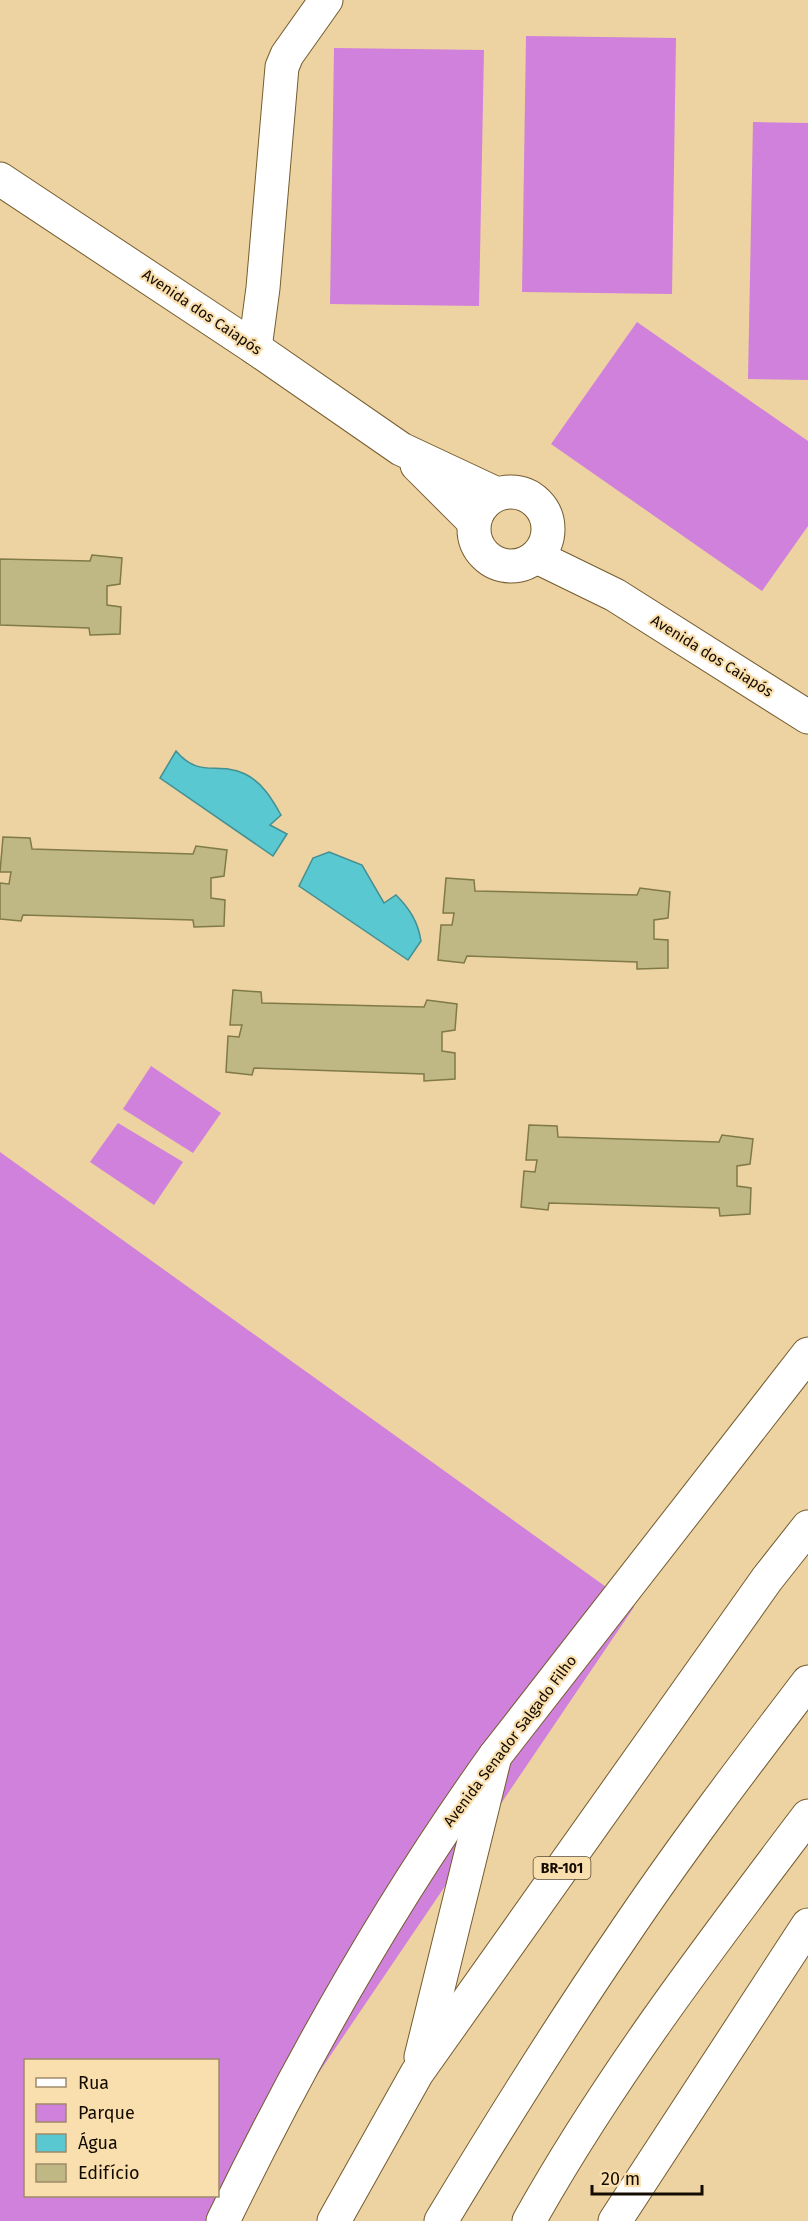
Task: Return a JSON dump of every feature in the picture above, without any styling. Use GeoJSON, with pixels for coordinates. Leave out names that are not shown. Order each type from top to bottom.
{"type":"FeatureCollection","features":[{"type":"Feature","properties":{"kind":"main road"},"geometry":{"type":"LineString","coordinates":[[255,348],[263,288],[282,68],[288,55],[326,0]]}},
{"type":"Feature","properties":{"kind":"main road","name":"Avenida dos Caiapós"},"geometry":{"type":"LineString","coordinates":[[0,179],[255,348],[401,449],[497,494]]}},
{"type":"Feature","properties":{"kind":"main road","name":"Avenida dos Caiapós"},"geometry":{"type":"LineString","coordinates":[[401,449],[474,522]]}},
{"type":"Feature","properties":{"kind":"main road"},"geometry":{"type":"LineString","coordinates":[[516,492],[533,499],[545,513],[543,544],[530,562],[511,566],[493,562],[479,549],[475,540],[474,522],[482,505],[497,494],[516,492]]}},
{"type":"Feature","properties":{"kind":"main road","name":"Avenida dos Caiapós"},"geometry":{"type":"LineString","coordinates":[[543,544],[615,595],[808,717]]}},
{"type":"Feature","properties":{"kind":"main road","name":"Avenida Senador Salgado Filho"},"geometry":{"type":"LineString","coordinates":[[223,2221],[260,2145],[350,1981],[455,1812],[495,1756],[808,1354]]}},
{"type":"Feature","properties":{"kind":"main road","name":"BR-101"},"geometry":{"type":"LineString","coordinates":[[334,2221],[417,2073],[767,1579],[808,1527]]}},
{"type":"Feature","properties":{"kind":"main road"},"geometry":{"type":"LineString","coordinates":[[441,2221],[517,2097],[620,1939],[710,1810],[808,1682]]}},
{"type":"Feature","properties":{"kind":"main road"},"geometry":{"type":"LineString","coordinates":[[417,2073],[495,1756]]}},
{"type":"Feature","properties":{"kind":"main road"},"geometry":{"type":"LineString","coordinates":[[529,2221],[566,2155],[685,1980],[808,1816]]}},
{"type":"Feature","properties":{"kind":"main road"},"geometry":{"type":"LineString","coordinates":[[615,2221],[808,1925]]}},
{"type":"Feature","properties":{"kind":"green space"},"geometry":{"type":"Polygon","coordinates":[[[526,36],[676,38],[672,294],[522,292],[526,36]]]}},
{"type":"Feature","properties":{"kind":"green space"},"geometry":{"type":"Polygon","coordinates":[[[334,48],[484,50],[479,306],[330,304],[334,48]]]}},
{"type":"Feature","properties":{"kind":"green space"},"geometry":{"type":"Polygon","coordinates":[[[753,122],[808,123],[808,380],[748,379],[753,122]]]}},
{"type":"Feature","properties":{"kind":"green space"},"geometry":{"type":"Polygon","coordinates":[[[637,322],[808,441],[808,526],[762,591],[551,444],[637,322]]]}},
{"type":"Feature","properties":{"kind":"green space"},"geometry":{"type":"Polygon","coordinates":[[[151,1066],[221,1113],[193,1153],[123,1109],[151,1066]]]}},
{"type":"Feature","properties":{"kind":"green space"},"geometry":{"type":"Polygon","coordinates":[[[118,1123],[183,1162],[154,1205],[90,1162],[118,1123]]]}},
{"type":"Feature","properties":{"kind":"green space"},"geometry":{"type":"Polygon","coordinates":[[[0,1152],[634,1607],[263,2155],[228,2221],[0,2221],[0,1152]]]}},
{"type":"Feature","properties":{"kind":"water"},"geometry":{"type":"Polygon","coordinates":[[[176,751],[193,765],[235,770],[251,777],[261,786],[281,815],[270,825],[287,834],[273,856],[160,778],[176,751]]]}},
{"type":"Feature","properties":{"kind":"water"},"geometry":{"type":"Polygon","coordinates":[[[329,852],[362,865],[384,903],[396,895],[409,911],[418,928],[421,941],[408,960],[299,886],[313,858],[329,852]]]}},
{"type":"Feature","properties":{"kind":"building"},"geometry":{"type":"Polygon","coordinates":[[[92,555],[122,558],[120,584],[107,586],[107,605],[121,607],[120,634],[90,635],[89,628],[0,625],[0,559],[90,561],[92,555]]]}},
{"type":"Feature","properties":{"kind":"building"},"geometry":{"type":"Polygon","coordinates":[[[3,837],[30,838],[32,849],[193,854],[196,846],[227,850],[224,876],[211,878],[211,898],[225,900],[224,926],[194,927],[193,920],[23,915],[21,921],[0,919],[0,883],[9,884],[11,872],[0,872],[3,837]]]}},
{"type":"Feature","properties":{"kind":"building"},"geometry":{"type":"Polygon","coordinates":[[[446,878],[474,880],[475,891],[637,895],[640,888],[670,892],[668,918],[654,920],[654,939],[668,940],[668,968],[637,969],[637,962],[467,956],[464,963],[438,960],[441,925],[452,925],[454,913],[443,913],[446,878]]]}},
{"type":"Feature","properties":{"kind":"building"},"geometry":{"type":"Polygon","coordinates":[[[233,990],[261,992],[262,1003],[424,1007],[427,1000],[457,1004],[455,1030],[442,1032],[442,1051],[455,1053],[455,1079],[424,1081],[424,1074],[254,1068],[252,1075],[226,1072],[228,1036],[239,1037],[242,1025],[230,1025],[233,990]]]}},
{"type":"Feature","properties":{"kind":"building"},"geometry":{"type":"Polygon","coordinates":[[[529,1125],[557,1126],[558,1137],[719,1142],[722,1135],[753,1139],[750,1164],[737,1166],[737,1186],[751,1188],[750,1214],[720,1216],[719,1208],[549,1203],[548,1210],[521,1207],[524,1171],[535,1172],[537,1160],[526,1160],[529,1125]]]}}]}
